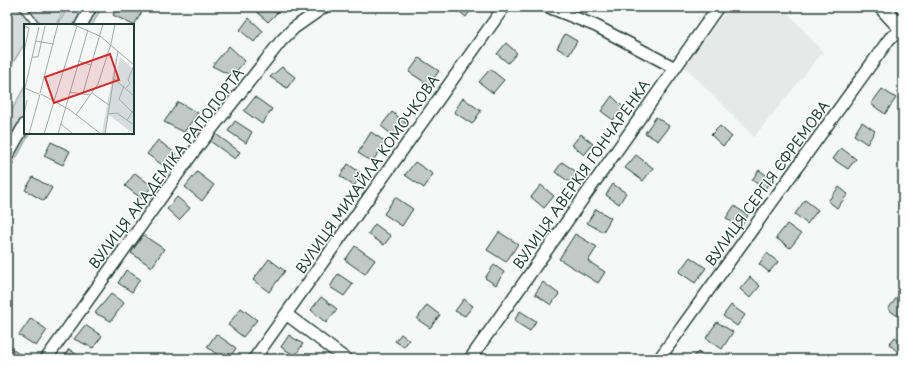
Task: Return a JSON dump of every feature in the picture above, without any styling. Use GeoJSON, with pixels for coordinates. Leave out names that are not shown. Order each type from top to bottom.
{"type":"FeatureCollection","features":[{"type":"Feature","properties":{"kind":"main road"},"geometry":{"type":"LineString","coordinates":[[882,7],[903,30]]}},
{"type":"Feature","properties":{"kind":"street"},"geometry":{"type":"LineString","coordinates":[[81,24],[91,7]]}},
{"type":"Feature","properties":{"kind":"street","name":"ВУЛИЦЯ АКАДЕМІКА РАПОПОРТА"},"geometry":{"type":"LineString","coordinates":[[46,359],[195,150],[261,65],[280,41],[294,28],[324,7]]}},
{"type":"Feature","properties":{"kind":"street","name":"ВУЛИЦЯ МИХАЙЛА КОМОЧКОВА"},"geometry":{"type":"LineString","coordinates":[[254,359],[504,7]]}},
{"type":"Feature","properties":{"kind":"street"},"geometry":{"type":"LineString","coordinates":[[548,7],[596,26],[675,68]]}},
{"type":"Feature","properties":{"kind":"street","name":"ВУЛИЦЯ АВЕРКІЯ ГОНЧАРЕНКА"},"geometry":{"type":"LineString","coordinates":[[470,359],[718,7]]}},
{"type":"Feature","properties":{"kind":"street","name":"ВУЛИЦЯ СЕРГІЯ ЄФРЕМОВА"},"geometry":{"type":"LineString","coordinates":[[659,359],[890,38],[903,30]]}},
{"type":"Feature","properties":{"kind":"street"},"geometry":{"type":"LineString","coordinates":[[7,156],[24,126]]}},
{"type":"Feature","properties":{"kind":"street"},"geometry":{"type":"LineString","coordinates":[[286,314],[346,359]]}},
{"type":"Feature","properties":{"kind":"lane"},"geometry":{"type":"LineString","coordinates":[[22,7],[36,24]]}},
{"type":"Feature","properties":{"kind":"shaded area"},"geometry":{"type":"Polygon","coordinates":[[[7,7],[66,7],[56,24],[24,24],[24,45],[7,73],[7,7]]]}},
{"type":"Feature","properties":{"kind":"shaded area"},"geometry":{"type":"Polygon","coordinates":[[[68,7],[102,7],[93,24],[59,24],[68,7]]]}},
{"type":"Feature","properties":{"kind":"shaded area"},"geometry":{"type":"Polygon","coordinates":[[[729,7],[783,7],[823,52],[754,137],[684,66],[729,7]]]}},
{"type":"Feature","properties":{"kind":"shaded area"},"geometry":{"type":"Polygon","coordinates":[[[24,88],[24,134],[29,134],[7,175],[7,119],[24,88]]]}},
{"type":"Feature","properties":{"kind":"building"},"geometry":{"type":"Polygon","coordinates":[[[117,7],[138,7],[143,10],[134,25],[113,15],[117,7]]]}},
{"type":"Feature","properties":{"kind":"building"},"geometry":{"type":"Polygon","coordinates":[[[279,7],[281,9],[268,22],[253,8],[279,7]]]}},
{"type":"Feature","properties":{"kind":"building"},"geometry":{"type":"Polygon","coordinates":[[[473,7],[466,17],[455,8],[473,7]]]}},
{"type":"Feature","properties":{"kind":"building"},"geometry":{"type":"Polygon","coordinates":[[[249,18],[263,31],[254,42],[240,30],[249,18]]]}},
{"type":"Feature","properties":{"kind":"building"},"geometry":{"type":"Polygon","coordinates":[[[565,34],[577,41],[569,55],[557,48],[565,34]]]}},
{"type":"Feature","properties":{"kind":"building"},"geometry":{"type":"Polygon","coordinates":[[[506,43],[517,53],[508,63],[497,54],[506,43]]]}},
{"type":"Feature","properties":{"kind":"building"},"geometry":{"type":"Polygon","coordinates":[[[229,46],[245,61],[232,76],[212,66],[229,46]]]}},
{"type":"Feature","properties":{"kind":"building"},"geometry":{"type":"Polygon","coordinates":[[[419,58],[439,71],[429,85],[409,72],[419,58]]]}},
{"type":"Feature","properties":{"kind":"building"},"geometry":{"type":"Polygon","coordinates":[[[282,67],[295,77],[287,88],[270,77],[282,67]]]}},
{"type":"Feature","properties":{"kind":"building"},"geometry":{"type":"Polygon","coordinates":[[[490,69],[504,80],[493,93],[479,82],[490,69]]]}},
{"type":"Feature","properties":{"kind":"building"},"geometry":{"type":"Polygon","coordinates":[[[882,89],[896,98],[885,114],[871,104],[882,89]]]}},
{"type":"Feature","properties":{"kind":"building"},"geometry":{"type":"Polygon","coordinates":[[[612,96],[624,108],[613,120],[601,111],[612,96]]]}},
{"type":"Feature","properties":{"kind":"building"},"geometry":{"type":"Polygon","coordinates":[[[255,97],[272,109],[262,124],[244,111],[255,97]]]}},
{"type":"Feature","properties":{"kind":"building"},"geometry":{"type":"Polygon","coordinates":[[[463,98],[481,111],[472,124],[454,112],[463,98]]]}},
{"type":"Feature","properties":{"kind":"building"},"geometry":{"type":"Polygon","coordinates":[[[178,102],[198,113],[184,132],[164,122],[178,102]]]}},
{"type":"Feature","properties":{"kind":"building"},"geometry":{"type":"Polygon","coordinates":[[[392,112],[406,123],[395,137],[381,126],[392,112]]]}},
{"type":"Feature","properties":{"kind":"building"},"geometry":{"type":"Polygon","coordinates":[[[656,117],[669,126],[658,141],[645,133],[656,117]]]}},
{"type":"Feature","properties":{"kind":"building"},"geometry":{"type":"Polygon","coordinates":[[[235,121],[252,132],[246,143],[228,131],[235,121]]]}},
{"type":"Feature","properties":{"kind":"building"},"geometry":{"type":"Polygon","coordinates":[[[862,122],[875,131],[867,144],[854,135],[862,122]]]}},
{"type":"Feature","properties":{"kind":"building"},"geometry":{"type":"Polygon","coordinates":[[[720,126],[732,137],[723,146],[711,135],[720,126]]]}},
{"type":"Feature","properties":{"kind":"building"},"geometry":{"type":"Polygon","coordinates":[[[371,132],[386,142],[372,162],[358,153],[371,132]]]}},
{"type":"Feature","properties":{"kind":"building"},"geometry":{"type":"Polygon","coordinates":[[[216,134],[240,152],[235,159],[210,141],[216,134]]]}},
{"type":"Feature","properties":{"kind":"building"},"geometry":{"type":"Polygon","coordinates":[[[581,134],[593,144],[584,155],[572,145],[581,134]]]}},
{"type":"Feature","properties":{"kind":"building"},"geometry":{"type":"Polygon","coordinates":[[[158,140],[176,154],[165,167],[147,154],[158,140]]]}},
{"type":"Feature","properties":{"kind":"building"},"geometry":{"type":"Polygon","coordinates":[[[51,142],[70,151],[63,165],[44,156],[51,142]]]}},
{"type":"Feature","properties":{"kind":"building"},"geometry":{"type":"Polygon","coordinates":[[[841,148],[856,159],[848,169],[833,159],[841,148]]]}},
{"type":"Feature","properties":{"kind":"building"},"geometry":{"type":"Polygon","coordinates":[[[636,155],[653,168],[643,181],[625,168],[636,155]]]}},
{"type":"Feature","properties":{"kind":"building"},"geometry":{"type":"Polygon","coordinates":[[[415,162],[433,174],[424,188],[405,175],[415,162]]]}},
{"type":"Feature","properties":{"kind":"building"},"geometry":{"type":"Polygon","coordinates":[[[562,162],[578,173],[571,183],[555,172],[562,162]]]}},
{"type":"Feature","properties":{"kind":"building"},"geometry":{"type":"Polygon","coordinates":[[[348,164],[362,174],[354,186],[340,176],[348,164]]]}},
{"type":"Feature","properties":{"kind":"building"},"geometry":{"type":"Polygon","coordinates":[[[759,170],[772,179],[765,189],[752,180],[759,170]]]}},
{"type":"Feature","properties":{"kind":"building"},"geometry":{"type":"Polygon","coordinates":[[[197,172],[214,185],[202,201],[185,187],[197,172]]]}},
{"type":"Feature","properties":{"kind":"building"},"geometry":{"type":"Polygon","coordinates":[[[135,173],[152,186],[142,199],[125,186],[135,173]]]}},
{"type":"Feature","properties":{"kind":"building"},"geometry":{"type":"Polygon","coordinates":[[[33,177],[52,188],[44,201],[25,190],[33,177]]]}},
{"type":"Feature","properties":{"kind":"building"},"geometry":{"type":"Polygon","coordinates":[[[613,184],[626,193],[619,204],[606,195],[613,184]]]}},
{"type":"Feature","properties":{"kind":"building"},"geometry":{"type":"Polygon","coordinates":[[[541,185],[554,196],[544,208],[531,197],[541,185]]]}},
{"type":"Feature","properties":{"kind":"building"},"geometry":{"type":"Polygon","coordinates":[[[839,187],[848,194],[837,208],[828,201],[839,187]]]}},
{"type":"Feature","properties":{"kind":"building"},"geometry":{"type":"Polygon","coordinates":[[[177,197],[190,208],[179,220],[167,209],[177,197]]]}},
{"type":"Feature","properties":{"kind":"building"},"geometry":{"type":"Polygon","coordinates":[[[395,197],[413,209],[402,226],[384,214],[395,197]]]}},
{"type":"Feature","properties":{"kind":"building"},"geometry":{"type":"Polygon","coordinates":[[[805,200],[818,210],[807,224],[795,214],[805,200]]]}},
{"type":"Feature","properties":{"kind":"building"},"geometry":{"type":"Polygon","coordinates":[[[734,206],[748,215],[740,228],[726,218],[734,206]]]}},
{"type":"Feature","properties":{"kind":"building"},"geometry":{"type":"Polygon","coordinates":[[[596,209],[611,218],[603,232],[587,223],[596,209]]]}},
{"type":"Feature","properties":{"kind":"building"},"geometry":{"type":"Polygon","coordinates":[[[375,224],[391,236],[384,245],[368,234],[375,224]]]}},
{"type":"Feature","properties":{"kind":"building"},"geometry":{"type":"Polygon","coordinates":[[[787,224],[801,234],[790,248],[776,238],[787,224]]]}},
{"type":"Feature","properties":{"kind":"building"},"geometry":{"type":"Polygon","coordinates":[[[499,232],[518,244],[506,262],[487,250],[499,232]]]}},
{"type":"Feature","properties":{"kind":"building"},"geometry":{"type":"Polygon","coordinates":[[[575,234],[597,247],[588,261],[605,272],[598,283],[559,259],[575,234]]]}},
{"type":"Feature","properties":{"kind":"building"},"geometry":{"type":"Polygon","coordinates":[[[143,235],[164,249],[152,267],[131,253],[143,235]]]}},
{"type":"Feature","properties":{"kind":"building"},"geometry":{"type":"Polygon","coordinates":[[[355,246],[375,260],[365,274],[345,260],[355,246]]]}},
{"type":"Feature","properties":{"kind":"building"},"geometry":{"type":"Polygon","coordinates":[[[767,253],[778,262],[769,272],[759,264],[767,253]]]}},
{"type":"Feature","properties":{"kind":"building"},"geometry":{"type":"Polygon","coordinates":[[[690,257],[706,268],[695,283],[679,272],[690,257]]]}},
{"type":"Feature","properties":{"kind":"building"},"geometry":{"type":"Polygon","coordinates":[[[269,259],[285,271],[269,292],[253,280],[269,259]]]}},
{"type":"Feature","properties":{"kind":"building"},"geometry":{"type":"Polygon","coordinates":[[[494,265],[504,272],[496,285],[485,278],[494,265]]]}},
{"type":"Feature","properties":{"kind":"building"},"geometry":{"type":"Polygon","coordinates":[[[126,270],[140,279],[132,292],[118,283],[126,270]]]}},
{"type":"Feature","properties":{"kind":"building"},"geometry":{"type":"Polygon","coordinates":[[[338,274],[353,284],[344,296],[330,287],[338,274]]]}},
{"type":"Feature","properties":{"kind":"building"},"geometry":{"type":"Polygon","coordinates":[[[750,277],[760,286],[750,298],[740,289],[750,277]]]}},
{"type":"Feature","properties":{"kind":"building"},"geometry":{"type":"Polygon","coordinates":[[[543,282],[559,294],[551,305],[535,294],[543,282]]]}},
{"type":"Feature","properties":{"kind":"building"},"geometry":{"type":"Polygon","coordinates":[[[111,294],[124,303],[111,321],[95,313],[111,294]]]}},
{"type":"Feature","properties":{"kind":"building"},"geometry":{"type":"Polygon","coordinates":[[[898,296],[903,300],[903,312],[899,317],[888,309],[898,296]]]}},
{"type":"Feature","properties":{"kind":"building"},"geometry":{"type":"Polygon","coordinates":[[[321,297],[337,309],[326,323],[311,310],[321,297]]]}},
{"type":"Feature","properties":{"kind":"building"},"geometry":{"type":"Polygon","coordinates":[[[464,299],[473,306],[465,316],[455,311],[464,299]]]}},
{"type":"Feature","properties":{"kind":"building"},"geometry":{"type":"Polygon","coordinates":[[[427,305],[440,315],[430,328],[417,319],[427,305]]]}},
{"type":"Feature","properties":{"kind":"building"},"geometry":{"type":"Polygon","coordinates":[[[731,305],[745,315],[737,326],[723,316],[731,305]]]}},
{"type":"Feature","properties":{"kind":"building"},"geometry":{"type":"Polygon","coordinates":[[[241,308],[257,320],[243,337],[228,325],[241,308]]]}},
{"type":"Feature","properties":{"kind":"building"},"geometry":{"type":"Polygon","coordinates":[[[520,311],[536,321],[530,331],[514,321],[520,311]]]}},
{"type":"Feature","properties":{"kind":"building"},"geometry":{"type":"Polygon","coordinates":[[[31,318],[47,330],[36,346],[19,335],[31,318]]]}},
{"type":"Feature","properties":{"kind":"building"},"geometry":{"type":"Polygon","coordinates":[[[717,322],[733,332],[722,349],[706,338],[717,322]]]}},
{"type":"Feature","properties":{"kind":"building"},"geometry":{"type":"Polygon","coordinates":[[[85,325],[102,336],[93,348],[74,339],[85,325]]]}},
{"type":"Feature","properties":{"kind":"building"},"geometry":{"type":"Polygon","coordinates":[[[216,334],[236,348],[229,359],[223,359],[207,347],[216,334]]]}},
{"type":"Feature","properties":{"kind":"building"},"geometry":{"type":"Polygon","coordinates":[[[401,334],[409,340],[404,347],[395,341],[401,334]]]}},
{"type":"Feature","properties":{"kind":"building"},"geometry":{"type":"Polygon","coordinates":[[[289,335],[303,344],[295,356],[281,347],[289,335]]]}},
{"type":"Feature","properties":{"kind":"building"},"geometry":{"type":"Polygon","coordinates":[[[895,337],[903,343],[903,352],[901,355],[889,344],[895,337]]]}},
{"type":"Feature","properties":{"kind":"building"},"geometry":{"type":"Polygon","coordinates":[[[9,347],[25,358],[25,359],[7,359],[9,347]]]}},
{"type":"Feature","properties":{"kind":"building"},"geometry":{"type":"Polygon","coordinates":[[[69,349],[83,359],[62,359],[69,349]]]}},
{"type":"Feature","properties":{"kind":"building"},"geometry":{"type":"Polygon","coordinates":[[[698,352],[707,359],[692,359],[698,352]]]}}]}
